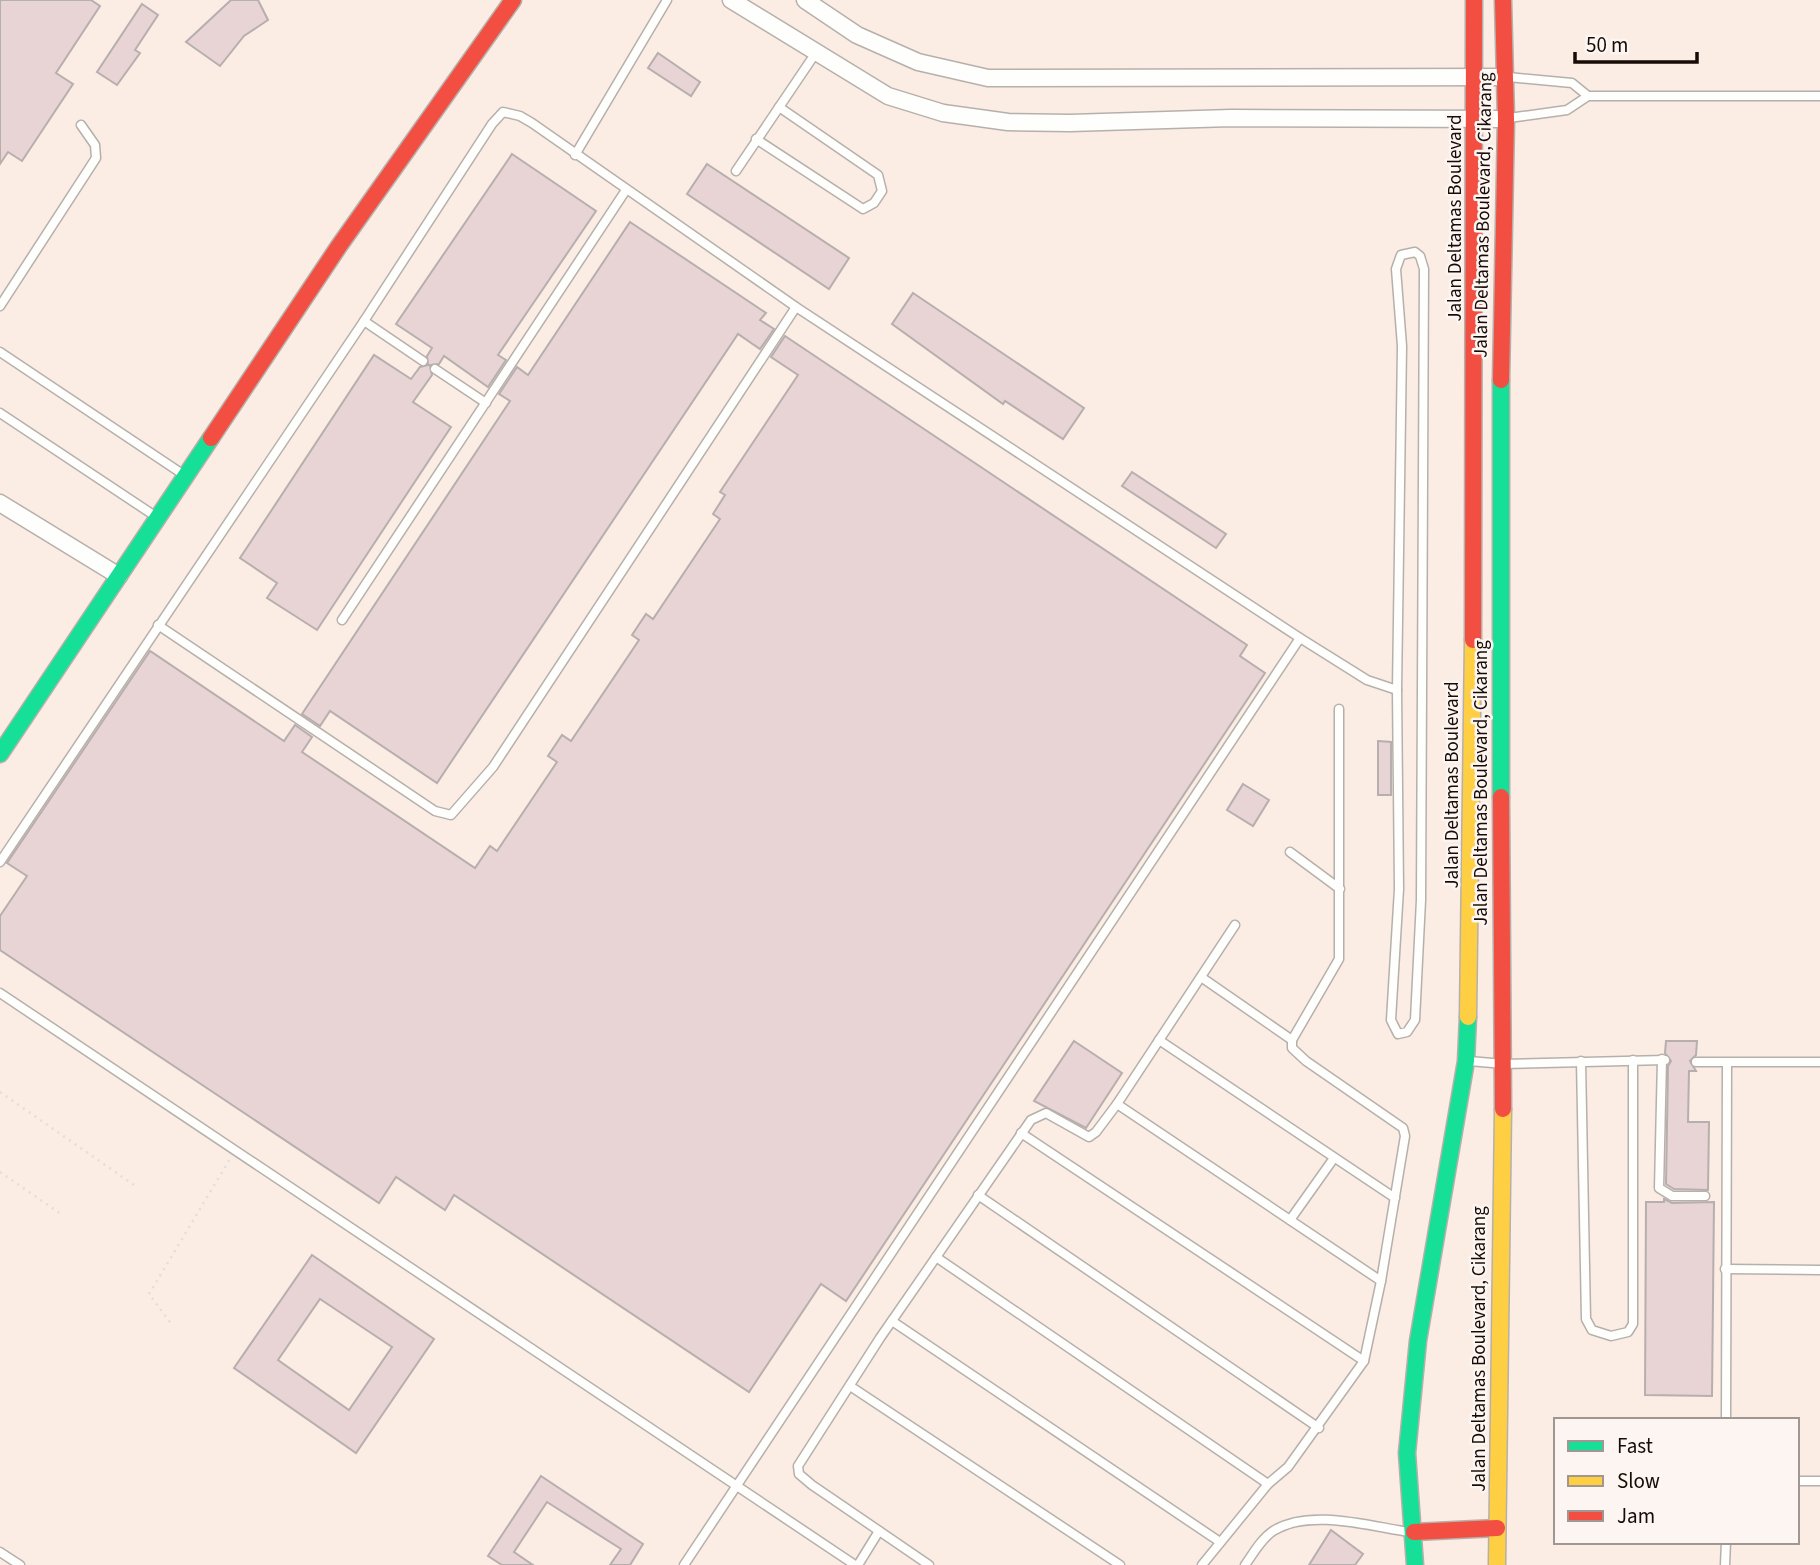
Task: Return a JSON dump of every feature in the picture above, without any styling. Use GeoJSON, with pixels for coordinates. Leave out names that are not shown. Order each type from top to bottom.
{"type":"FeatureCollection","features":[{"type":"Feature","properties":{"kind":"street"},"geometry":{"type":"LineString","coordinates":[[0,754],[118,576],[179,472],[513,0]]}},
{"type":"Feature","properties":{"kind":"street"},"geometry":{"type":"LineString","coordinates":[[732,0],[814,54],[888,96],[943,113],[1008,122],[1231,118],[1475,121],[1506,119]]}},
{"type":"Feature","properties":{"kind":"street"},"geometry":{"type":"LineString","coordinates":[[805,0],[857,35],[918,62],[988,78],[1506,77]]}},
{"type":"Feature","properties":{"kind":"street","name":"Jalan Deltamas Boulevard"},"geometry":{"type":"LineString","coordinates":[[1415,1565],[1407,1453],[1418,1341],[1466,1061],[1473,816],[1474,0]]}},
{"type":"Feature","properties":{"kind":"street","name":"Jalan Deltamas Boulevard, Cikarang"},"geometry":{"type":"LineString","coordinates":[[1497,1565],[1504,1064],[1501,1008],[1501,255],[1506,119],[1503,0]]}},
{"type":"Feature","properties":{"kind":"street"},"geometry":{"type":"LineString","coordinates":[[0,503],[118,576]]}},
{"type":"Feature","properties":{"kind":"street"},"geometry":{"type":"LineString","coordinates":[[1414,1532],[1497,1528]]}},
{"type":"Feature","properties":{"kind":"lane"},"geometry":{"type":"LineString","coordinates":[[576,155],[667,0]]}},
{"type":"Feature","properties":{"kind":"lane"},"geometry":{"type":"LineString","coordinates":[[736,171],[814,54]]}},
{"type":"Feature","properties":{"kind":"lane"},"geometry":{"type":"LineString","coordinates":[[1506,77],[1572,83],[1588,96]]}},
{"type":"Feature","properties":{"kind":"lane"},"geometry":{"type":"LineString","coordinates":[[1506,119],[1567,110],[1588,96],[1820,96]]}},
{"type":"Feature","properties":{"kind":"lane"},"geometry":{"type":"LineString","coordinates":[[756,139],[863,209],[874,203],[882,191],[878,175],[779,107]]}},
{"type":"Feature","properties":{"kind":"lane"},"geometry":{"type":"LineString","coordinates":[[0,862],[365,321],[497,116],[503,112],[520,116],[796,307],[1300,638],[1367,680],[1397,690]]}},
{"type":"Feature","properties":{"kind":"lane"},"geometry":{"type":"LineString","coordinates":[[0,306],[96,158],[95,145],[81,125]]}},
{"type":"Feature","properties":{"kind":"lane"},"geometry":{"type":"LineString","coordinates":[[342,620],[626,190]]}},
{"type":"Feature","properties":{"kind":"lane"},"geometry":{"type":"LineString","coordinates":[[1415,252],[1420,256],[1424,269],[1421,900],[1415,1020],[1403,1034],[1395,1031],[1391,1020],[1399,889],[1397,690],[1402,346],[1396,270],[1401,255],[1415,252]]}},
{"type":"Feature","properties":{"kind":"lane"},"geometry":{"type":"LineString","coordinates":[[158,625],[435,811],[451,815],[493,767],[796,307]]}},
{"type":"Feature","properties":{"kind":"lane"},"geometry":{"type":"LineString","coordinates":[[365,321],[424,361]]}},
{"type":"Feature","properties":{"kind":"lane"},"geometry":{"type":"LineString","coordinates":[[0,352],[179,472]]}},
{"type":"Feature","properties":{"kind":"lane"},"geometry":{"type":"LineString","coordinates":[[435,369],[486,403]]}},
{"type":"Feature","properties":{"kind":"lane"},"geometry":{"type":"LineString","coordinates":[[0,413],[152,514]]}},
{"type":"Feature","properties":{"kind":"lane"},"geometry":{"type":"LineString","coordinates":[[684,1565],[1300,638]]}},
{"type":"Feature","properties":{"kind":"lane"},"geometry":{"type":"LineString","coordinates":[[1202,1565],[1319,1428],[1364,1361],[1381,1281],[1405,1136],[1403,1128],[1298,1055],[1292,1048],[1292,1040],[1338,964],[1339,709]]}},
{"type":"Feature","properties":{"kind":"lane"},"geometry":{"type":"LineString","coordinates":[[1290,852],[1340,889]]}},
{"type":"Feature","properties":{"kind":"lane"},"geometry":{"type":"LineString","coordinates":[[929,1565],[799,1474],[798,1466],[892,1321],[1031,1120],[1046,1113],[1085,1137],[1092,1136],[1117,1104],[1235,925]]}},
{"type":"Feature","properties":{"kind":"lane"},"geometry":{"type":"LineString","coordinates":[[1201,977],[1292,1040]]}},
{"type":"Feature","properties":{"kind":"lane"},"geometry":{"type":"LineString","coordinates":[[0,993],[856,1565],[879,1531]]}},
{"type":"Feature","properties":{"kind":"lane"},"geometry":{"type":"LineString","coordinates":[[1159,1040],[1395,1198]]}},
{"type":"Feature","properties":{"kind":"lane"},"geometry":{"type":"LineString","coordinates":[[1466,1061],[1504,1064],[1663,1059],[1659,1188],[1672,1196],[1705,1196]]}},
{"type":"Feature","properties":{"kind":"lane"},"geometry":{"type":"LineString","coordinates":[[1581,1061],[1586,1320],[1592,1330],[1611,1336],[1628,1332],[1633,1324],[1633,1060]]}},
{"type":"Feature","properties":{"kind":"lane"},"geometry":{"type":"LineString","coordinates":[[1696,1062],[1820,1062]]}},
{"type":"Feature","properties":{"kind":"lane"},"geometry":{"type":"LineString","coordinates":[[1726,1418],[1727,1063]]}},
{"type":"Feature","properties":{"kind":"lane"},"geometry":{"type":"LineString","coordinates":[[1117,1104],[1381,1281]]}},
{"type":"Feature","properties":{"kind":"lane"},"geometry":{"type":"LineString","coordinates":[[1021,1133],[1364,1361]]}},
{"type":"Feature","properties":{"kind":"lane"},"geometry":{"type":"LineString","coordinates":[[1290,1220],[1334,1158]]}},
{"type":"Feature","properties":{"kind":"lane"},"geometry":{"type":"LineString","coordinates":[[978,1195],[1319,1428]]}},
{"type":"Feature","properties":{"kind":"lane"},"geometry":{"type":"LineString","coordinates":[[936,1257],[1268,1485]]}},
{"type":"Feature","properties":{"kind":"lane"},"geometry":{"type":"LineString","coordinates":[[1726,1269],[1820,1270]]}},
{"type":"Feature","properties":{"kind":"lane"},"geometry":{"type":"LineString","coordinates":[[892,1321],[1220,1542]]}},
{"type":"Feature","properties":{"kind":"lane"},"geometry":{"type":"LineString","coordinates":[[850,1386],[1120,1565]]}},
{"type":"Feature","properties":{"kind":"lane"},"geometry":{"type":"LineString","coordinates":[[1799,1481],[1820,1481]]}},
{"type":"Feature","properties":{"kind":"lane"},"geometry":{"type":"LineString","coordinates":[[1245,1565],[1272,1532],[1290,1523],[1324,1521],[1414,1532]]}},
{"type":"Feature","properties":{"kind":"lane"},"geometry":{"type":"LineString","coordinates":[[1726,1544],[1726,1565]]}},
{"type":"Feature","properties":{"kind":"lane"},"geometry":{"type":"LineString","coordinates":[[0,1552],[20,1565]]}},
{"type":"Feature","properties":{"kind":"path"},"geometry":{"type":"LineString","coordinates":[[0,1092],[134,1185]]}},
{"type":"Feature","properties":{"kind":"path"},"geometry":{"type":"LineString","coordinates":[[170,1322],[149,1294],[236,1149]]}},
{"type":"Feature","properties":{"kind":"path"},"geometry":{"type":"LineString","coordinates":[[0,1172],[61,1214]]}},
{"type":"Feature","properties":{"kind":"shaded area"},"geometry":{"type":"Polygon","coordinates":[[[0,0],[1820,0],[1820,1565],[0,1565],[0,0]]]}},
{"type":"Feature","properties":{"kind":"building"},"geometry":{"type":"Polygon","coordinates":[[[0,0],[91,0],[100,6],[56,73],[73,84],[22,161],[8,152],[0,164],[0,0]]]}},
{"type":"Feature","properties":{"kind":"building"},"geometry":{"type":"Polygon","coordinates":[[[231,0],[258,0],[268,20],[244,36],[220,66],[186,42],[231,0]]]}},
{"type":"Feature","properties":{"kind":"building"},"geometry":{"type":"Polygon","coordinates":[[[142,4],[158,15],[135,50],[140,53],[117,85],[97,72],[142,4]]]}},
{"type":"Feature","properties":{"kind":"building"},"geometry":{"type":"Polygon","coordinates":[[[658,53],[700,82],[691,96],[648,68],[658,53]]]}},
{"type":"Feature","properties":{"kind":"building"},"geometry":{"type":"Polygon","coordinates":[[[512,154],[596,211],[498,355],[506,360],[488,387],[444,356],[439,364],[430,365],[432,375],[413,402],[451,427],[317,630],[267,598],[277,583],[240,558],[374,355],[411,379],[420,367],[428,365],[427,356],[432,348],[396,324],[512,154]]]}},
{"type":"Feature","properties":{"kind":"building"},"geometry":{"type":"Polygon","coordinates":[[[707,164],[849,258],[829,289],[687,194],[707,164]]]}},
{"type":"Feature","properties":{"kind":"building"},"geometry":{"type":"Polygon","coordinates":[[[630,222],[766,313],[760,320],[774,329],[760,349],[738,334],[437,783],[330,711],[320,726],[302,714],[510,401],[499,394],[517,367],[528,375],[630,222]]]}},
{"type":"Feature","properties":{"kind":"building"},"geometry":{"type":"Polygon","coordinates":[[[913,293],[1084,408],[1063,439],[1005,401],[1003,404],[892,324],[913,293]]]}},
{"type":"Feature","properties":{"kind":"building"},"geometry":{"type":"Polygon","coordinates":[[[785,336],[1247,645],[1240,656],[1265,673],[846,1301],[821,1284],[749,1392],[454,1195],[445,1210],[396,1177],[379,1203],[0,950],[0,916],[27,876],[7,863],[150,651],[284,741],[295,725],[312,737],[302,752],[475,868],[490,846],[497,851],[557,762],[548,756],[562,735],[571,741],[639,640],[632,635],[646,614],[653,619],[720,519],[713,514],[725,495],[720,492],[798,375],[771,357],[785,336]]]}},
{"type":"Feature","properties":{"kind":"building"},"geometry":{"type":"Polygon","coordinates":[[[1132,472],[1226,534],[1216,548],[1122,486],[1132,472]]]}},
{"type":"Feature","properties":{"kind":"building"},"geometry":{"type":"Polygon","coordinates":[[[1378,741],[1391,742],[1391,795],[1378,795],[1378,741]]]}},
{"type":"Feature","properties":{"kind":"building"},"geometry":{"type":"Polygon","coordinates":[[[1243,784],[1269,800],[1253,826],[1227,810],[1243,784]]]}},
{"type":"Feature","properties":{"kind":"building"},"geometry":{"type":"Polygon","coordinates":[[[1074,1041],[1122,1073],[1086,1128],[1034,1101],[1074,1041]]]}},
{"type":"Feature","properties":{"kind":"building"},"geometry":{"type":"Polygon","coordinates":[[[1666,1041],[1697,1041],[1696,1055],[1690,1061],[1696,1071],[1689,1071],[1688,1122],[1709,1122],[1708,1190],[1674,1189],[1666,1184],[1668,1066],[1671,1061],[1665,1053],[1666,1041]]]}},
{"type":"Feature","properties":{"kind":"building"},"geometry":{"type":"Polygon","coordinates":[[[1664,1199],[1672,1203],[1714,1202],[1712,1396],[1645,1395],[1646,1202],[1664,1202],[1664,1199]]]}},
{"type":"Feature","properties":{"kind":"building"},"geometry":{"type":"Polygon","coordinates":[[[312,1255],[434,1339],[356,1453],[234,1368],[312,1255]],[[320,1299],[278,1360],[349,1410],[392,1347],[320,1299]]]}},
{"type":"Feature","properties":{"kind":"building"},"geometry":{"type":"Polygon","coordinates":[[[541,1476],[643,1544],[630,1565],[610,1565],[621,1549],[547,1502],[514,1552],[533,1565],[502,1565],[488,1556],[541,1476]]]}},
{"type":"Feature","properties":{"kind":"building"},"geometry":{"type":"Polygon","coordinates":[[[1331,1530],[1363,1554],[1355,1565],[1309,1565],[1331,1530]]]}},
{"type":"Feature","properties":{"kind":"traffic: fast"},"geometry":{"type":"LineString","coordinates":[[1501,380],[1501,797]]}},
{"type":"Feature","properties":{"kind":"traffic: fast"},"geometry":{"type":"LineString","coordinates":[[0,754],[211,438]]}},
{"type":"Feature","properties":{"kind":"traffic: fast"},"geometry":{"type":"LineString","coordinates":[[1415,1565],[1407,1453],[1418,1341],[1466,1061],[1468,1017]]}},
{"type":"Feature","properties":{"kind":"traffic: slow"},"geometry":{"type":"LineString","coordinates":[[1468,1017],[1473,640]]}},
{"type":"Feature","properties":{"kind":"traffic: slow"},"geometry":{"type":"LineString","coordinates":[[1497,1565],[1503,1109]]}},
{"type":"Feature","properties":{"kind":"traffic: jam"},"geometry":{"type":"LineString","coordinates":[[211,438],[339,246],[513,0]]}},
{"type":"Feature","properties":{"kind":"traffic: jam"},"geometry":{"type":"LineString","coordinates":[[1473,640],[1474,0]]}},
{"type":"Feature","properties":{"kind":"traffic: jam"},"geometry":{"type":"LineString","coordinates":[[1501,380],[1506,119],[1503,0]]}},
{"type":"Feature","properties":{"kind":"traffic: jam"},"geometry":{"type":"LineString","coordinates":[[1501,797],[1503,1109]]}},
{"type":"Feature","properties":{"kind":"traffic: jam"},"geometry":{"type":"LineString","coordinates":[[1414,1532],[1497,1528]]}}]}
